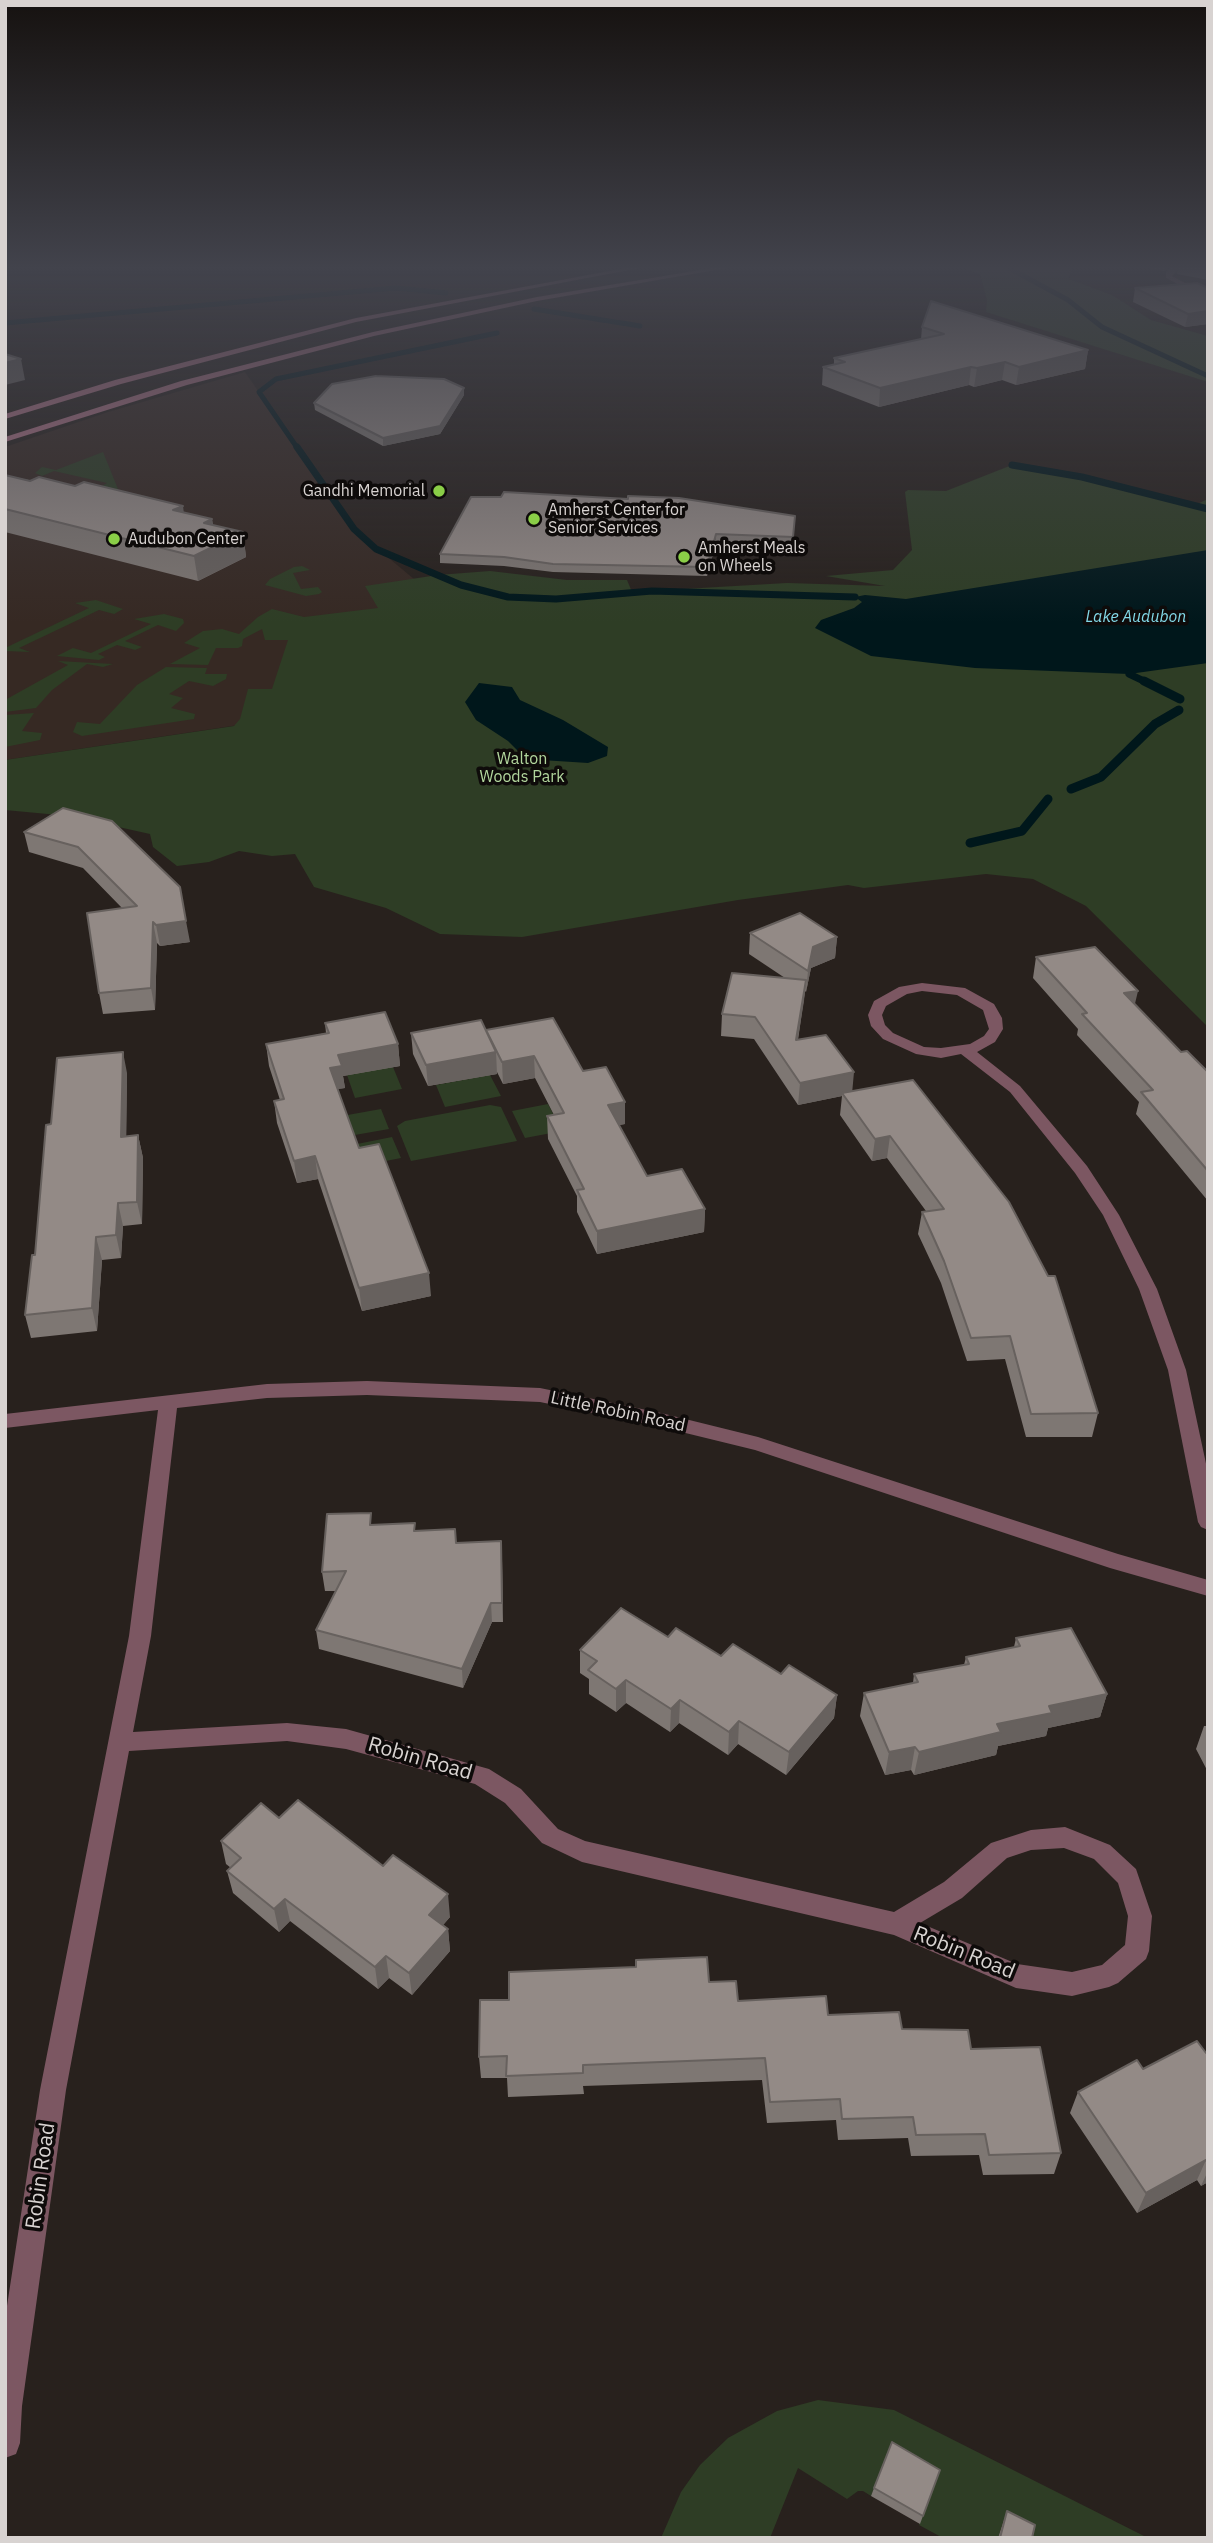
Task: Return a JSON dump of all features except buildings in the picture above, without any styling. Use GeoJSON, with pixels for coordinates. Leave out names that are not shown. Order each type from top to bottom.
{"type":"FeatureCollection","features":[{"type":"Feature","properties":{"kind":"main road"},"geometry":{"type":"LineString","coordinates":[[5,417],[106,386]]}},
{"type":"Feature","properties":{"kind":"main road"},"geometry":{"type":"LineString","coordinates":[[5,440],[174,386]]}},
{"type":"Feature","properties":{"kind":"street"},"geometry":{"type":"LineString","coordinates":[[966,1051],[990,1039],[996,1029],[995,1018],[989,1007],[976,998],[941,987],[922,987],[904,990],[879,1004],[875,1015],[878,1026],[902,1045],[941,1053],[966,1051],[1015,1090],[1082,1170],[1111,1215],[1149,1289],[1177,1370],[1208,1522]]}},
{"type":"Feature","properties":{"kind":"street","name":"Little Robin Road"},"geometry":{"type":"LineString","coordinates":[[5,1421],[267,1391],[367,1388],[540,1395],[661,1420],[758,1444],[1117,1562],[1208,1588]]}},
{"type":"Feature","properties":{"kind":"street","name":"Robin Road"},"geometry":{"type":"LineString","coordinates":[[5,2443],[6,2406],[53,2090],[140,1636],[168,1403]]}},
{"type":"Feature","properties":{"kind":"street","name":"Robin Road"},"geometry":{"type":"LineString","coordinates":[[121,1742],[287,1732],[346,1739],[481,1776],[513,1796],[550,1836],[582,1851],[896,1924],[1016,1976],[1072,1984],[1109,1976],[1137,1951],[1140,1916],[1128,1877],[1102,1852],[1065,1837],[1031,1839],[999,1850],[953,1890],[896,1924]]}},
{"type":"Feature","properties":{"kind":"shaded area"},"geometry":{"type":"Polygon","coordinates":[[[198,386],[254,386],[354,529],[451,610],[259,722],[5,760],[5,447],[108,412],[198,386]]]}},
{"type":"Feature","properties":{"kind":"green space"},"geometry":{"type":"Polygon","coordinates":[[[103,452],[120,494],[99,488],[107,483],[54,471],[42,476],[35,473],[42,467],[56,470],[103,452]]]}},
{"type":"Feature","properties":{"kind":"green space","name":"Walton Woods Park"},"geometry":{"type":"Polygon","coordinates":[[[1012,465],[1083,477],[1195,505],[1208,499],[1208,1027],[1086,906],[1033,879],[986,874],[864,888],[848,885],[738,900],[522,937],[440,934],[386,908],[314,887],[295,854],[272,856],[239,851],[209,862],[177,866],[153,847],[150,834],[69,816],[5,810],[5,760],[234,726],[240,719],[248,689],[272,689],[288,640],[265,640],[262,629],[243,639],[242,646],[238,648],[216,648],[208,665],[170,664],[200,648],[184,643],[203,631],[222,629],[239,634],[272,609],[304,617],[378,608],[365,586],[438,575],[490,571],[567,580],[627,580],[632,592],[787,583],[885,586],[826,576],[893,570],[912,550],[905,492],[908,490],[946,491],[1012,465]]]}},
{"type":"Feature","properties":{"kind":"green space"},"geometry":{"type":"Polygon","coordinates":[[[302,566],[310,570],[293,573],[301,589],[318,587],[322,592],[306,596],[265,585],[270,579],[302,566]]]}},
{"type":"Feature","properties":{"kind":"green space"},"geometry":{"type":"Polygon","coordinates":[[[96,600],[123,609],[114,614],[99,610],[19,648],[30,652],[5,651],[5,648],[89,608],[75,603],[96,600]]]}},
{"type":"Feature","properties":{"kind":"green space"},"geometry":{"type":"Polygon","coordinates":[[[164,614],[183,619],[184,623],[176,631],[158,625],[125,641],[142,647],[135,650],[117,645],[98,654],[105,657],[99,660],[57,656],[73,648],[91,653],[151,624],[134,619],[164,614]]]}},
{"type":"Feature","properties":{"kind":"green space"},"geometry":{"type":"Polygon","coordinates":[[[58,661],[113,664],[103,667],[87,664],[52,690],[36,708],[5,712],[5,700],[68,665],[58,661]]]}},
{"type":"Feature","properties":{"kind":"green space"},"geometry":{"type":"Polygon","coordinates":[[[166,667],[207,668],[205,674],[227,674],[226,679],[213,686],[189,681],[169,694],[183,698],[171,708],[195,714],[194,719],[82,736],[73,732],[77,722],[100,724],[137,685],[166,667]]]}},
{"type":"Feature","properties":{"kind":"green space"},"geometry":{"type":"Polygon","coordinates":[[[34,713],[22,731],[42,733],[40,740],[5,747],[5,715],[34,713]]]}},
{"type":"Feature","properties":{"kind":"green space"},"geometry":{"type":"Polygon","coordinates":[[[393,1067],[402,1089],[355,1098],[347,1075],[393,1067]]]}},
{"type":"Feature","properties":{"kind":"green space"},"geometry":{"type":"Polygon","coordinates":[[[490,1075],[501,1096],[445,1107],[436,1085],[490,1075]]]}},
{"type":"Feature","properties":{"kind":"green space"},"geometry":{"type":"Polygon","coordinates":[[[548,1104],[562,1131],[525,1138],[512,1111],[548,1104]]]}},
{"type":"Feature","properties":{"kind":"green space"},"geometry":{"type":"Polygon","coordinates":[[[490,1105],[501,1107],[517,1141],[411,1161],[397,1126],[405,1121],[490,1105]]]}},
{"type":"Feature","properties":{"kind":"green space"},"geometry":{"type":"Polygon","coordinates":[[[381,1109],[389,1129],[349,1136],[342,1116],[381,1109]]]}},
{"type":"Feature","properties":{"kind":"green space"},"geometry":{"type":"Polygon","coordinates":[[[392,1137],[401,1158],[360,1166],[352,1145],[392,1137]]]}},
{"type":"Feature","properties":{"kind":"green space"},"geometry":{"type":"Polygon","coordinates":[[[818,2400],[894,2410],[1148,2538],[1030,2538],[1004,2520],[998,2538],[943,2538],[919,2525],[937,2479],[889,2451],[871,2496],[858,2491],[847,2499],[798,2468],[770,2538],[661,2538],[681,2492],[700,2465],[728,2438],[777,2411],[818,2400]]]}},
{"type":"Feature","properties":{"kind":"water","name":"Lake Audubon"},"geometry":{"type":"Polygon","coordinates":[[[1208,550],[1208,663],[1129,674],[975,668],[871,656],[815,628],[821,620],[854,608],[862,602],[855,597],[865,595],[906,599],[1208,550]]]}},
{"type":"Feature","properties":{"kind":"water"},"geometry":{"type":"Polygon","coordinates":[[[479,683],[512,687],[520,700],[563,720],[608,747],[607,756],[588,763],[526,759],[508,741],[476,720],[465,702],[479,683]]]}},
{"type":"Feature","properties":{"kind":"waterway"},"geometry":{"type":"LineString","coordinates":[[267,386],[259,392],[298,449]]}},
{"type":"Feature","properties":{"kind":"waterway"},"geometry":{"type":"LineString","coordinates":[[297,447],[354,529],[376,549],[461,585],[508,597],[556,599],[652,591],[855,597]]}},
{"type":"Feature","properties":{"kind":"waterway"},"geometry":{"type":"LineString","coordinates":[[1012,465],[1082,477],[1208,509]]}},
{"type":"Feature","properties":{"kind":"waterway"},"geometry":{"type":"LineString","coordinates":[[1129,674],[1148,683]]}},
{"type":"Feature","properties":{"kind":"waterway"},"geometry":{"type":"LineString","coordinates":[[1144,681],[1148,683]]}},
{"type":"Feature","properties":{"kind":"waterway"},"geometry":{"type":"LineString","coordinates":[[1148,683],[1180,699]]}},
{"type":"Feature","properties":{"kind":"waterway"},"geometry":{"type":"LineString","coordinates":[[1071,789],[1101,777],[1155,724],[1179,710]]}},
{"type":"Feature","properties":{"kind":"waterway"},"geometry":{"type":"LineString","coordinates":[[970,843],[1022,831],[1048,799]]}},
{"type":"Feature","properties":{"kind":"place","name":"Gandhi Memorial"},"geometry":{"type":"Point","coordinates":[439,491]}},
{"type":"Feature","properties":{"kind":"place","name":"Amherst Center for Senior Services"},"geometry":{"type":"Point","coordinates":[534,519]}},
{"type":"Feature","properties":{"kind":"place","name":"Audubon Center"},"geometry":{"type":"Point","coordinates":[114,539]}},
{"type":"Feature","properties":{"kind":"place","name":"Amherst Meals on Wheels"},"geometry":{"type":"Point","coordinates":[684,557]}}]}
